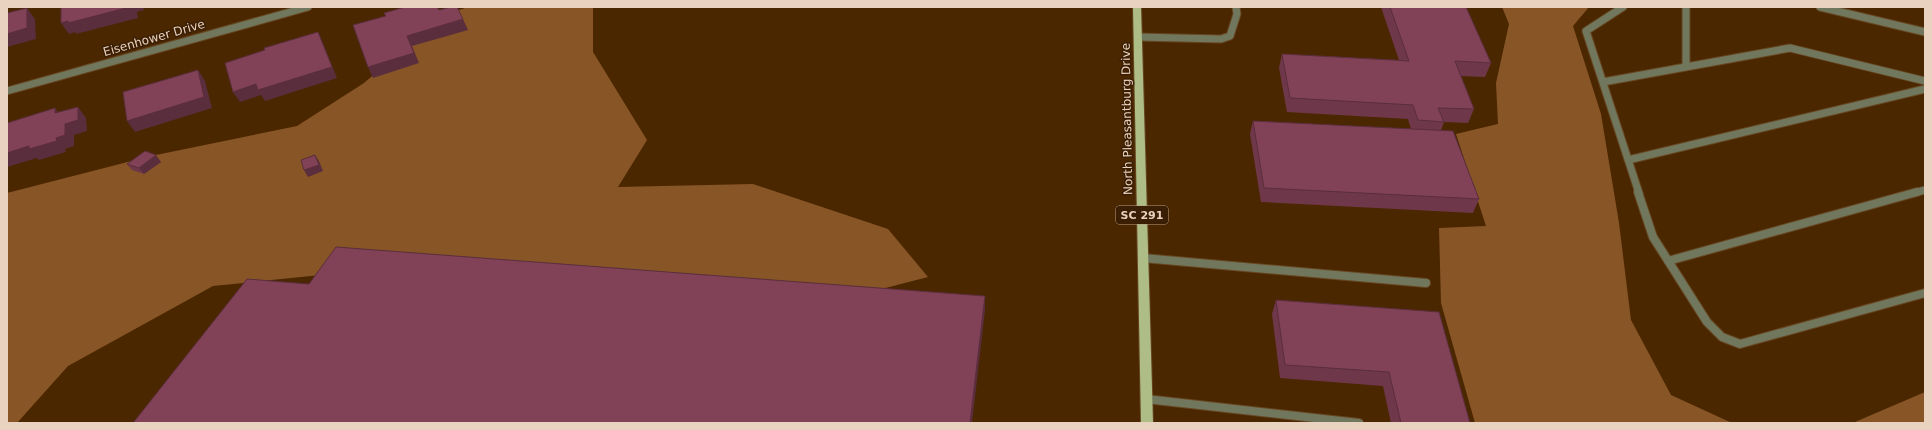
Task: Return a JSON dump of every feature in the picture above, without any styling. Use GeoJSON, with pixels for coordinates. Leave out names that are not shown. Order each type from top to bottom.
{"type":"FeatureCollection","features":[{"type":"Feature","properties":{"kind":"main road","name":"North Pleasantburg Drive"},"geometry":{"type":"LineString","coordinates":[[1137,7],[1147,423]]}},
{"type":"Feature","properties":{"kind":"street","name":"Eisenhower Drive"},"geometry":{"type":"LineString","coordinates":[[7,91],[308,7]]}},
{"type":"Feature","properties":{"kind":"street"},"geometry":{"type":"LineString","coordinates":[[1138,37],[1213,39],[1230,36],[1237,14],[1236,7]]}},
{"type":"Feature","properties":{"kind":"street"},"geometry":{"type":"LineString","coordinates":[[1623,7],[1586,32],[1653,237],[1707,322],[1722,337],[1740,344],[1925,292]]}},
{"type":"Feature","properties":{"kind":"street"},"geometry":{"type":"LineString","coordinates":[[1686,7],[1686,67]]}},
{"type":"Feature","properties":{"kind":"street"},"geometry":{"type":"LineString","coordinates":[[1820,7],[1925,32]]}},
{"type":"Feature","properties":{"kind":"street"},"geometry":{"type":"LineString","coordinates":[[1603,82],[1790,48],[1925,81]]}},
{"type":"Feature","properties":{"kind":"street"},"geometry":{"type":"LineString","coordinates":[[1628,160],[1925,89]]}},
{"type":"Feature","properties":{"kind":"street"},"geometry":{"type":"LineString","coordinates":[[1668,261],[1925,190]]}},
{"type":"Feature","properties":{"kind":"street"},"geometry":{"type":"LineString","coordinates":[[1143,258],[1426,283]]}},
{"type":"Feature","properties":{"kind":"street"},"geometry":{"type":"LineString","coordinates":[[1146,399],[1359,423]]}},
{"type":"Feature","properties":{"kind":"shaded area"},"geometry":{"type":"Polygon","coordinates":[[[468,7],[593,7],[593,52],[647,140],[618,187],[753,184],[888,229],[928,277],[835,301],[440,263],[213,286],[68,366],[17,423],[7,423],[7,193],[151,156],[297,126],[364,83],[444,15],[468,7]]]}},
{"type":"Feature","properties":{"kind":"shaded area"},"geometry":{"type":"Polygon","coordinates":[[[1502,7],[1589,7],[1573,26],[1601,114],[1619,223],[1631,320],[1671,395],[1732,423],[1475,423],[1441,303],[1439,228],[1486,226],[1456,134],[1498,124],[1496,83],[1509,24],[1502,7]]]}},
{"type":"Feature","properties":{"kind":"shaded area"},"geometry":{"type":"Polygon","coordinates":[[[1925,392],[1925,423],[1822,423],[1855,422],[1925,392]]]}},
{"type":"Feature","properties":{"kind":"building"},"geometry":{"type":"Polygon","coordinates":[[[61,7],[130,7],[68,23],[68,21],[61,23],[61,7]]]}},
{"type":"Feature","properties":{"kind":"building"},"geometry":{"type":"Polygon","coordinates":[[[405,7],[437,7],[439,10],[457,7],[463,19],[407,36],[414,53],[368,67],[353,25],[386,16],[384,13],[405,7]]]}},
{"type":"Feature","properties":{"kind":"building"},"geometry":{"type":"Polygon","coordinates":[[[1390,7],[1466,7],[1491,63],[1455,61],[1474,109],[1438,108],[1444,122],[1418,120],[1413,105],[1290,98],[1282,54],[1409,61],[1390,7]]]}},
{"type":"Feature","properties":{"kind":"building"},"geometry":{"type":"Polygon","coordinates":[[[27,8],[27,28],[7,34],[7,13],[27,8]]]}},
{"type":"Feature","properties":{"kind":"building"},"geometry":{"type":"Polygon","coordinates":[[[318,32],[332,67],[258,90],[256,84],[233,92],[225,63],[265,50],[264,48],[318,32]]]}},
{"type":"Feature","properties":{"kind":"building"},"geometry":{"type":"Polygon","coordinates":[[[198,70],[204,97],[127,121],[123,92],[198,70]]]}},
{"type":"Feature","properties":{"kind":"building"},"geometry":{"type":"Polygon","coordinates":[[[78,107],[78,120],[65,124],[65,135],[56,138],[57,141],[29,149],[29,146],[7,153],[7,123],[55,108],[55,113],[78,107]]]}},
{"type":"Feature","properties":{"kind":"building"},"geometry":{"type":"Polygon","coordinates":[[[1253,121],[1453,131],[1479,199],[1264,188],[1253,121]]]}},
{"type":"Feature","properties":{"kind":"building"},"geometry":{"type":"Polygon","coordinates":[[[145,151],[156,155],[139,168],[127,164],[145,151]]]}},
{"type":"Feature","properties":{"kind":"building"},"geometry":{"type":"Polygon","coordinates":[[[315,155],[319,165],[304,170],[301,160],[315,155]]]}},
{"type":"Feature","properties":{"kind":"building"},"geometry":{"type":"Polygon","coordinates":[[[336,247],[985,296],[970,423],[133,423],[247,279],[309,284],[336,247]]]}},
{"type":"Feature","properties":{"kind":"building"},"geometry":{"type":"Polygon","coordinates":[[[1276,300],[1439,312],[1470,423],[1401,423],[1389,372],[1285,365],[1276,300]]]}}]}
